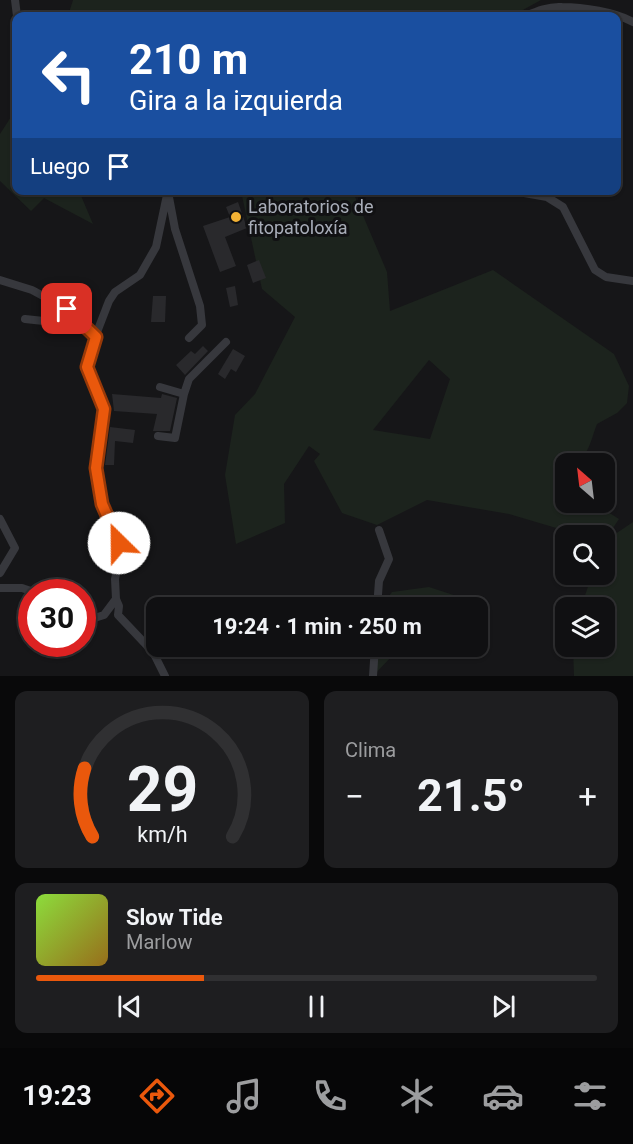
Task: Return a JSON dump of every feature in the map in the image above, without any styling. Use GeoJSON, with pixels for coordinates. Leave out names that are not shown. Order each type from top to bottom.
{"type":"FeatureCollection","features":[{"type":"Feature","properties":{"kind":"street"},"geometry":{"type":"LineString","coordinates":[[535,12],[562,6],[597,12]]}},
{"type":"Feature","properties":{"kind":"street"},"geometry":{"type":"LineString","coordinates":[[165,676],[153,652],[120,618],[115,579],[121,551],[102,504],[96,468],[104,409],[87,367],[109,301],[115,292],[140,275],[156,247],[167,195]]}},
{"type":"Feature","properties":{"kind":"street"},"geometry":{"type":"LineString","coordinates":[[169,195],[175,229],[200,306],[202,325],[189,338]]}},
{"type":"Feature","properties":{"kind":"street"},"geometry":{"type":"LineString","coordinates":[[536,195],[547,197],[563,207],[595,270],[606,277],[633,281]]}},
{"type":"Feature","properties":{"kind":"street"},"geometry":{"type":"LineString","coordinates":[[0,280],[32,290],[67,309],[86,330]]}},
{"type":"Feature","properties":{"kind":"street"},"geometry":{"type":"LineString","coordinates":[[25,319],[72,324],[96,337]]}},
{"type":"Feature","properties":{"kind":"street"},"geometry":{"type":"LineString","coordinates":[[158,436],[175,438],[189,379],[225,342]]}},
{"type":"Feature","properties":{"kind":"street"},"geometry":{"type":"LineString","coordinates":[[160,387],[184,394]]}},
{"type":"Feature","properties":{"kind":"street"},"geometry":{"type":"LineString","coordinates":[[0,519],[15,548],[0,573]]}},
{"type":"Feature","properties":{"kind":"street"},"geometry":{"type":"LineString","coordinates":[[378,597],[379,581],[389,559],[379,530]]}},
{"type":"Feature","properties":{"kind":"street"},"geometry":{"type":"LineString","coordinates":[[0,588],[18,588]]}},
{"type":"Feature","properties":{"kind":"street"},"geometry":{"type":"LineString","coordinates":[[96,618],[104,615],[116,599]]}},
{"type":"Feature","properties":{"kind":"street"},"geometry":{"type":"LineString","coordinates":[[373,676],[374,657]]}},
{"type":"Feature","properties":{"kind":"shaded area"},"geometry":{"type":"Polygon","coordinates":[[[73,0],[541,0],[517,12],[69,12],[73,0]]]}},
{"type":"Feature","properties":{"kind":"shaded area"},"geometry":{"type":"Polygon","coordinates":[[[12,115],[12,193],[0,181],[0,134],[12,115]]]}},
{"type":"Feature","properties":{"kind":"shaded area"},"geometry":{"type":"Polygon","coordinates":[[[14,195],[81,195],[93,224],[44,198],[31,211],[14,195]]]}},
{"type":"Feature","properties":{"kind":"shaded area"},"geometry":{"type":"Polygon","coordinates":[[[242,195],[354,195],[387,272],[390,311],[493,270],[614,354],[629,386],[627,403],[617,413],[597,424],[586,453],[555,453],[555,513],[610,513],[619,519],[615,525],[555,525],[555,528],[509,514],[427,500],[377,525],[342,513],[314,461],[320,454],[309,446],[284,484],[285,523],[236,544],[225,475],[235,415],[255,394],[295,317],[262,289],[242,195]],[[429,360],[373,430],[430,439],[450,379],[429,360]]]}},
{"type":"Feature","properties":{"kind":"shaded area"},"geometry":{"type":"Polygon","coordinates":[[[633,522],[633,676],[574,676],[573,657],[615,657],[615,597],[584,597],[589,585],[615,585],[615,534],[633,522]]]}},
{"type":"Feature","properties":{"kind":"shaded area"},"geometry":{"type":"Polygon","coordinates":[[[429,587],[460,597],[388,597],[392,592],[429,587]]]}},
{"type":"Feature","properties":{"kind":"shaded area"},"geometry":{"type":"Polygon","coordinates":[[[375,657],[391,657],[373,676],[375,657]]]}},
{"type":"Feature","properties":{"kind":"building"},"geometry":{"type":"Polygon","coordinates":[[[238,202],[247,228],[225,237],[236,266],[220,272],[203,226],[230,217],[226,207],[238,202]]]}},
{"type":"Feature","properties":{"kind":"building"},"geometry":{"type":"Polygon","coordinates":[[[259,260],[266,278],[253,283],[247,265],[259,260]]]}},
{"type":"Feature","properties":{"kind":"building"},"geometry":{"type":"Polygon","coordinates":[[[235,286],[238,305],[230,307],[226,288],[235,286]]]}},
{"type":"Feature","properties":{"kind":"building"},"geometry":{"type":"Polygon","coordinates":[[[153,296],[166,296],[165,322],[151,322],[153,296]]]}},
{"type":"Feature","properties":{"kind":"building"},"geometry":{"type":"Polygon","coordinates":[[[203,346],[208,351],[185,375],[176,365],[191,351],[195,354],[203,346]]]}},
{"type":"Feature","properties":{"kind":"building"},"geometry":{"type":"Polygon","coordinates":[[[233,349],[245,356],[236,372],[231,369],[225,379],[218,374],[233,349]]]}},
{"type":"Feature","properties":{"kind":"building"},"geometry":{"type":"Polygon","coordinates":[[[112,394],[161,398],[162,394],[177,398],[170,431],[153,431],[157,414],[114,411],[112,394]]]}},
{"type":"Feature","properties":{"kind":"building"},"geometry":{"type":"Polygon","coordinates":[[[110,427],[135,430],[133,443],[115,441],[114,465],[105,465],[110,427]]]}},
{"type":"Feature","properties":{"kind":"place","name":"Laboratorios de fitopatoloxía"},"geometry":{"type":"Point","coordinates":[236,217]}},
{"type":"Feature","properties":{"kind":"route"},"geometry":{"type":"LineString","coordinates":[[67,309],[86,330],[96,337],[87,358],[87,367],[88,375],[104,409],[96,468],[102,504],[119,543]]}}]}
